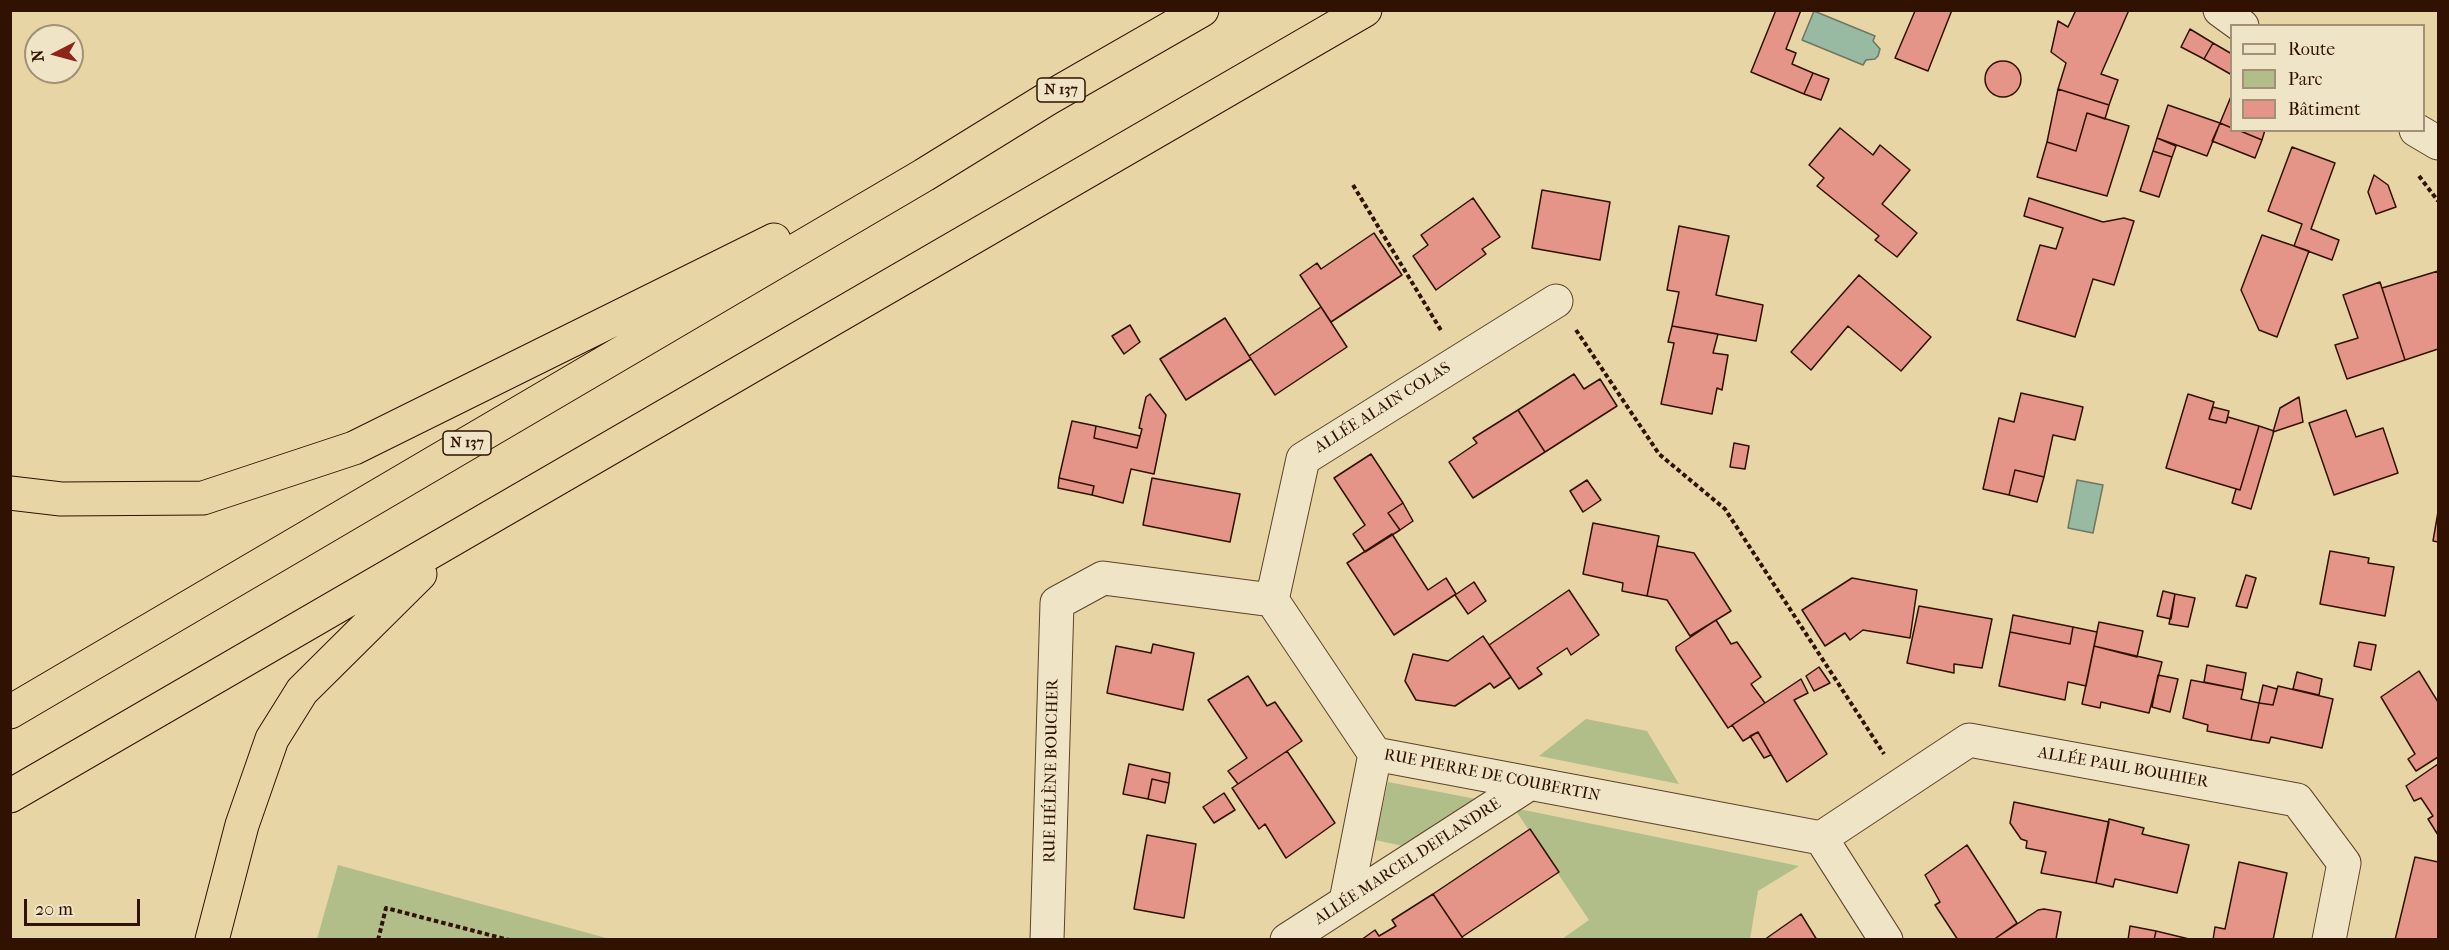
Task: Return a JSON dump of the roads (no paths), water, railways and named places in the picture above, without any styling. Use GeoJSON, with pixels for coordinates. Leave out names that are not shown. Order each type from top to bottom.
{"type":"FeatureCollection","features":[{"type":"Feature","properties":{"kind":"highway","name":"N 137"},"geometry":{"type":"LineString","coordinates":[[10,712],[924,175],[1047,99],[1202,10]]}},
{"type":"Feature","properties":{"kind":"highway"},"geometry":{"type":"LineString","coordinates":[[10,796],[1365,10]]}},
{"type":"Feature","properties":{"kind":"highway"},"geometry":{"type":"LineString","coordinates":[[10,493],[61,499],[203,498],[354,448],[788,233],[924,175]]}},
{"type":"Feature","properties":{"kind":"highway"},"geometry":{"type":"LineString","coordinates":[[212,939],[242,825],[272,739],[302,691],[456,539]]}},
{"type":"Feature","properties":{"kind":"street"},"geometry":{"type":"LineString","coordinates":[[2220,10],[2239,24]]}},
{"type":"Feature","properties":{"kind":"street"},"geometry":{"type":"LineString","coordinates":[[2420,132],[2439,143]]}},
{"type":"Feature","properties":{"kind":"street","name":"ALLÉE ALAIN COLAS"},"geometry":{"type":"LineString","coordinates":[[1272,600],[1303,459],[1556,301]]}},
{"type":"Feature","properties":{"kind":"street","name":"RUE HÉLÈNE BOUCHER"},"geometry":{"type":"LineString","coordinates":[[1047,939],[1057,603],[1103,578],[1272,600]]}},
{"type":"Feature","properties":{"kind":"street","name":"RUE PIERRE DE COUBERTIN"},"geometry":{"type":"LineString","coordinates":[[1272,600],[1375,754],[1821,838]]}},
{"type":"Feature","properties":{"kind":"street","name":"ALLÉE PAUL BOUHIER"},"geometry":{"type":"LineString","coordinates":[[1821,838],[1902,782],[1969,740],[2297,800],[2344,863],[2329,939]]}},
{"type":"Feature","properties":{"kind":"street"},"geometry":{"type":"LineString","coordinates":[[1346,901],[1375,754]]}},
{"type":"Feature","properties":{"kind":"street","name":"ALLÉE MARCEL DEFLANDRE"},"geometry":{"type":"LineString","coordinates":[[1287,939],[1529,784]]}},
{"type":"Feature","properties":{"kind":"street"},"geometry":{"type":"LineString","coordinates":[[1821,838],[1886,939]]}}]}
